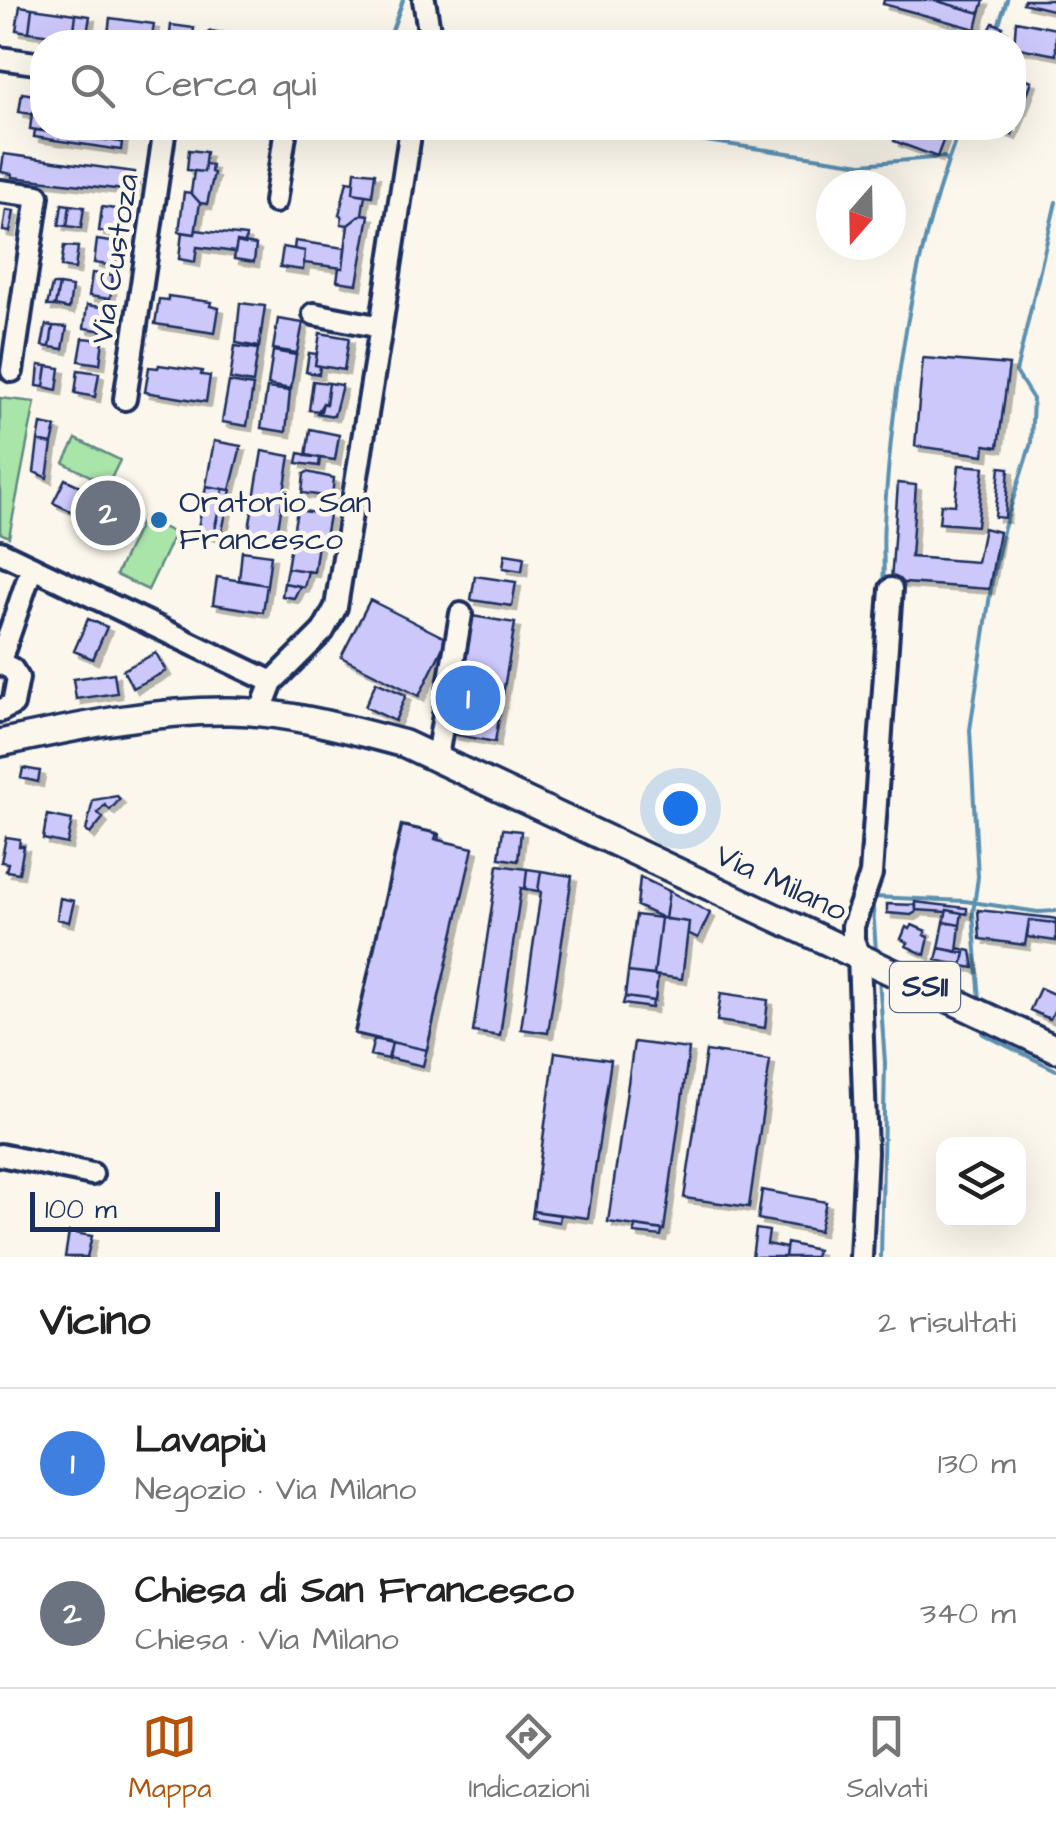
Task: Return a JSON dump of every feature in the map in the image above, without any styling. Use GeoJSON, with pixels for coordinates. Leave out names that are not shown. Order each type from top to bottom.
{"type":"FeatureCollection","features":[{"type":"Feature","properties":{"kind":"main road","name":"Via Milano"},"geometry":{"type":"LineString","coordinates":[[0,743],[146,716],[193,712],[260,713],[405,744],[1056,1049]]}},
{"type":"Feature","properties":{"kind":"street"},"geometry":{"type":"LineString","coordinates":[[424,0],[429,30]]}},
{"type":"Feature","properties":{"kind":"street"},"geometry":{"type":"LineString","coordinates":[[0,58],[30,62]]}},
{"type":"Feature","properties":{"kind":"street","name":"Via Custoza"},"geometry":{"type":"LineString","coordinates":[[124,399],[164,140]]}},
{"type":"Feature","properties":{"kind":"street"},"geometry":{"type":"LineString","coordinates":[[274,202],[284,140]]}},
{"type":"Feature","properties":{"kind":"street"},"geometry":{"type":"LineString","coordinates":[[260,713],[272,682],[323,631],[336,607],[409,140]]}},
{"type":"Feature","properties":{"kind":"street"},"geometry":{"type":"LineString","coordinates":[[0,191],[38,196],[12,371]]}},
{"type":"Feature","properties":{"kind":"street"},"geometry":{"type":"LineString","coordinates":[[314,314],[381,328]]}},
{"type":"Feature","properties":{"kind":"street"},"geometry":{"type":"LineString","coordinates":[[0,552],[272,682]]}},
{"type":"Feature","properties":{"kind":"street"},"geometry":{"type":"LineString","coordinates":[[0,711],[13,704],[18,678],[0,662],[32,567]]}},
{"type":"Feature","properties":{"kind":"street"},"geometry":{"type":"LineString","coordinates":[[862,1257],[866,1152],[859,956],[852,940],[871,874],[891,590]]}},
{"type":"Feature","properties":{"kind":"street"},"geometry":{"type":"LineString","coordinates":[[437,758],[461,614]]}},
{"type":"Feature","properties":{"kind":"street"},"geometry":{"type":"LineString","coordinates":[[0,1155],[92,1174]]}},
{"type":"Feature","properties":{"kind":"green space"},"geometry":{"type":"Polygon","coordinates":[[[0,398],[35,402],[9,537],[0,533],[0,398]]]}},
{"type":"Feature","properties":{"kind":"green space"},"geometry":{"type":"Polygon","coordinates":[[[76,439],[120,460],[108,485],[64,463],[76,439]]]}},
{"type":"Feature","properties":{"kind":"green space"},"geometry":{"type":"Polygon","coordinates":[[[143,518],[175,533],[148,590],[116,575],[143,518]]]}},
{"type":"Feature","properties":{"kind":"building"},"geometry":{"type":"Polygon","coordinates":[[[884,0],[933,0],[980,13],[976,29],[883,4],[884,0]]]}},
{"type":"Feature","properties":{"kind":"building"},"geometry":{"type":"Polygon","coordinates":[[[933,0],[984,0],[980,13],[933,0]]]}},
{"type":"Feature","properties":{"kind":"building"},"geometry":{"type":"Polygon","coordinates":[[[1056,0],[1056,11],[1023,3],[1056,0]]]}},
{"type":"Feature","properties":{"kind":"building"},"geometry":{"type":"Polygon","coordinates":[[[20,6],[32,8],[29,32],[16,30],[20,6]]]}},
{"type":"Feature","properties":{"kind":"building"},"geometry":{"type":"Polygon","coordinates":[[[32,8],[76,14],[74,30],[29,32],[32,8]]]}},
{"type":"Feature","properties":{"kind":"building"},"geometry":{"type":"Polygon","coordinates":[[[76,14],[90,16],[88,30],[74,30],[76,14]]]}},
{"type":"Feature","properties":{"kind":"building"},"geometry":{"type":"Polygon","coordinates":[[[110,18],[154,24],[153,30],[108,30],[110,18]]]}},
{"type":"Feature","properties":{"kind":"building"},"geometry":{"type":"Polygon","coordinates":[[[1016,21],[1056,29],[1056,55],[1026,49],[1026,30],[1015,30],[1016,21]]]}},
{"type":"Feature","properties":{"kind":"building"},"geometry":{"type":"Polygon","coordinates":[[[171,25],[194,28],[194,30],[170,30],[171,25]]]}},
{"type":"Feature","properties":{"kind":"building"},"geometry":{"type":"Polygon","coordinates":[[[22,93],[30,94],[30,114],[19,112],[22,93]]]}},
{"type":"Feature","properties":{"kind":"building"},"geometry":{"type":"Polygon","coordinates":[[[54,140],[122,142],[121,150],[54,140]]]}},
{"type":"Feature","properties":{"kind":"building"},"geometry":{"type":"Polygon","coordinates":[[[894,140],[943,140],[937,157],[894,140]]]}},
{"type":"Feature","properties":{"kind":"building"},"geometry":{"type":"Polygon","coordinates":[[[189,150],[206,152],[204,172],[187,170],[189,150]]]}},
{"type":"Feature","properties":{"kind":"building"},"geometry":{"type":"Polygon","coordinates":[[[4,154],[135,172],[133,191],[12,177],[1,172],[4,154]]]}},
{"type":"Feature","properties":{"kind":"building"},"geometry":{"type":"Polygon","coordinates":[[[205,164],[212,165],[214,173],[207,204],[200,203],[191,193],[194,171],[204,172],[205,164]]]}},
{"type":"Feature","properties":{"kind":"building"},"geometry":{"type":"Polygon","coordinates":[[[355,171],[375,173],[372,196],[353,193],[355,171]]]}},
{"type":"Feature","properties":{"kind":"building"},"geometry":{"type":"Polygon","coordinates":[[[347,181],[354,182],[353,193],[365,195],[362,214],[348,225],[341,224],[339,215],[347,181]]]}},
{"type":"Feature","properties":{"kind":"building"},"geometry":{"type":"Polygon","coordinates":[[[184,192],[191,193],[200,203],[195,234],[179,232],[184,192]]]}},
{"type":"Feature","properties":{"kind":"building"},"geometry":{"type":"Polygon","coordinates":[[[62,204],[70,205],[67,226],[59,225],[62,204]]]}},
{"type":"Feature","properties":{"kind":"building"},"geometry":{"type":"Polygon","coordinates":[[[70,205],[84,207],[81,228],[67,226],[70,205]]]}},
{"type":"Feature","properties":{"kind":"building"},"geometry":{"type":"Polygon","coordinates":[[[102,207],[122,210],[119,234],[99,231],[102,207]]]}},
{"type":"Feature","properties":{"kind":"building"},"geometry":{"type":"Polygon","coordinates":[[[6,210],[14,211],[10,232],[3,231],[6,210]]]}},
{"type":"Feature","properties":{"kind":"building"},"geometry":{"type":"Polygon","coordinates":[[[362,214],[369,215],[357,284],[337,281],[339,268],[343,268],[348,225],[362,214]]]}},
{"type":"Feature","properties":{"kind":"building"},"geometry":{"type":"Polygon","coordinates":[[[196,230],[246,236],[245,244],[237,242],[235,252],[197,247],[195,262],[179,259],[182,232],[195,234],[196,230]]]}},
{"type":"Feature","properties":{"kind":"building"},"geometry":{"type":"Polygon","coordinates":[[[97,240],[118,243],[115,266],[94,263],[97,240]]]}},
{"type":"Feature","properties":{"kind":"building"},"geometry":{"type":"Polygon","coordinates":[[[295,241],[345,248],[343,268],[304,263],[305,251],[294,249],[295,241]]]}},
{"type":"Feature","properties":{"kind":"building"},"geometry":{"type":"Polygon","coordinates":[[[237,242],[256,245],[254,262],[234,259],[237,242]]]}},
{"type":"Feature","properties":{"kind":"building"},"geometry":{"type":"Polygon","coordinates":[[[64,246],[78,247],[75,269],[61,267],[64,246]]]}},
{"type":"Feature","properties":{"kind":"building"},"geometry":{"type":"Polygon","coordinates":[[[283,247],[305,251],[303,270],[280,267],[283,247]]]}},
{"type":"Feature","properties":{"kind":"building"},"geometry":{"type":"Polygon","coordinates":[[[92,273],[113,275],[110,299],[89,296],[92,273]]]}},
{"type":"Feature","properties":{"kind":"building"},"geometry":{"type":"Polygon","coordinates":[[[52,285],[59,285],[55,306],[47,306],[52,285]]]}},
{"type":"Feature","properties":{"kind":"building"},"geometry":{"type":"Polygon","coordinates":[[[59,285],[72,287],[69,309],[55,306],[59,285]]]}},
{"type":"Feature","properties":{"kind":"building"},"geometry":{"type":"Polygon","coordinates":[[[168,296],[211,302],[210,306],[219,308],[215,333],[155,324],[159,299],[168,300],[168,296]]]}},
{"type":"Feature","properties":{"kind":"building"},"geometry":{"type":"Polygon","coordinates":[[[240,303],[265,306],[259,347],[236,343],[240,303]]]}},
{"type":"Feature","properties":{"kind":"building"},"geometry":{"type":"Polygon","coordinates":[[[87,305],[108,308],[105,331],[84,328],[87,305]]]}},
{"type":"Feature","properties":{"kind":"building"},"geometry":{"type":"Polygon","coordinates":[[[278,319],[303,323],[297,353],[273,349],[278,319]]]}},
{"type":"Feature","properties":{"kind":"building"},"geometry":{"type":"Polygon","coordinates":[[[46,325],[53,326],[50,347],[42,346],[46,325]]]}},
{"type":"Feature","properties":{"kind":"building"},"geometry":{"type":"Polygon","coordinates":[[[53,326],[67,327],[63,349],[50,347],[53,326]]]}},
{"type":"Feature","properties":{"kind":"building"},"geometry":{"type":"Polygon","coordinates":[[[320,333],[349,338],[344,370],[315,365],[320,333]]]}},
{"type":"Feature","properties":{"kind":"building"},"geometry":{"type":"Polygon","coordinates":[[[83,338],[103,340],[100,364],[79,361],[83,338]]]}},
{"type":"Feature","properties":{"kind":"building"},"geometry":{"type":"Polygon","coordinates":[[[235,346],[258,349],[253,383],[230,379],[235,346]]]}},
{"type":"Feature","properties":{"kind":"building"},"geometry":{"type":"Polygon","coordinates":[[[273,351],[296,355],[291,389],[268,385],[273,351]]]}},
{"type":"Feature","properties":{"kind":"building"},"geometry":{"type":"Polygon","coordinates":[[[309,353],[317,354],[315,365],[320,366],[319,374],[306,372],[309,353]]]}},
{"type":"Feature","properties":{"kind":"building"},"geometry":{"type":"Polygon","coordinates":[[[923,358],[1009,365],[998,447],[985,445],[984,455],[915,446],[923,358]]]}},
{"type":"Feature","properties":{"kind":"building"},"geometry":{"type":"Polygon","coordinates":[[[39,365],[47,366],[44,387],[37,386],[39,365]]]}},
{"type":"Feature","properties":{"kind":"building"},"geometry":{"type":"Polygon","coordinates":[[[47,366],[60,368],[57,390],[44,387],[47,366]]]}},
{"type":"Feature","properties":{"kind":"building"},"geometry":{"type":"Polygon","coordinates":[[[149,367],[202,371],[201,375],[210,376],[206,402],[145,392],[149,367]]]}},
{"type":"Feature","properties":{"kind":"building"},"geometry":{"type":"Polygon","coordinates":[[[78,370],[99,373],[95,397],[75,393],[78,370]]]}},
{"type":"Feature","properties":{"kind":"building"},"geometry":{"type":"Polygon","coordinates":[[[313,381],[329,383],[321,411],[309,410],[313,381]]]}},
{"type":"Feature","properties":{"kind":"building"},"geometry":{"type":"Polygon","coordinates":[[[229,382],[253,386],[247,426],[222,422],[229,382]]]}},
{"type":"Feature","properties":{"kind":"building"},"geometry":{"type":"Polygon","coordinates":[[[329,383],[342,385],[334,416],[317,413],[326,404],[329,383]]]}},
{"type":"Feature","properties":{"kind":"building"},"geometry":{"type":"Polygon","coordinates":[[[267,388],[290,391],[286,432],[261,428],[267,388]]]}},
{"type":"Feature","properties":{"kind":"building"},"geometry":{"type":"Polygon","coordinates":[[[41,424],[56,427],[52,444],[38,441],[41,424]]]}},
{"type":"Feature","properties":{"kind":"building"},"geometry":{"type":"Polygon","coordinates":[[[310,429],[339,435],[335,460],[306,456],[310,429]]]}},
{"type":"Feature","properties":{"kind":"building"},"geometry":{"type":"Polygon","coordinates":[[[38,441],[52,444],[47,478],[34,472],[38,441]]]}},
{"type":"Feature","properties":{"kind":"building"},"geometry":{"type":"Polygon","coordinates":[[[214,441],[241,446],[230,490],[206,486],[214,441]]]}},
{"type":"Feature","properties":{"kind":"building"},"geometry":{"type":"Polygon","coordinates":[[[262,451],[290,456],[276,540],[248,535],[262,451]]]}},
{"type":"Feature","properties":{"kind":"building"},"geometry":{"type":"Polygon","coordinates":[[[299,453],[320,458],[319,466],[297,463],[299,453]]]}},
{"type":"Feature","properties":{"kind":"building"},"geometry":{"type":"Polygon","coordinates":[[[959,465],[984,467],[977,526],[939,523],[941,504],[955,505],[959,465]]]}},
{"type":"Feature","properties":{"kind":"building"},"geometry":{"type":"Polygon","coordinates":[[[1000,467],[1009,468],[1005,518],[995,517],[1000,467]]]}},
{"type":"Feature","properties":{"kind":"building"},"geometry":{"type":"Polygon","coordinates":[[[307,472],[334,478],[332,497],[302,493],[307,472]]]}},
{"type":"Feature","properties":{"kind":"building"},"geometry":{"type":"Polygon","coordinates":[[[65,479],[99,495],[88,519],[53,503],[65,479]]]}},
{"type":"Feature","properties":{"kind":"building"},"geometry":{"type":"Polygon","coordinates":[[[898,483],[916,485],[911,557],[977,562],[984,528],[999,532],[989,589],[891,582],[898,483]]]}},
{"type":"Feature","properties":{"kind":"building"},"geometry":{"type":"Polygon","coordinates":[[[206,486],[223,489],[213,536],[197,533],[206,486]]]}},
{"type":"Feature","properties":{"kind":"building"},"geometry":{"type":"Polygon","coordinates":[[[223,489],[231,490],[221,536],[214,535],[223,489]]]}},
{"type":"Feature","properties":{"kind":"building"},"geometry":{"type":"Polygon","coordinates":[[[101,490],[130,503],[112,542],[83,529],[101,490]]]}},
{"type":"Feature","properties":{"kind":"building"},"geometry":{"type":"Polygon","coordinates":[[[297,510],[329,515],[325,538],[319,537],[314,572],[287,568],[297,510]]]}},
{"type":"Feature","properties":{"kind":"building"},"geometry":{"type":"Polygon","coordinates":[[[242,551],[271,555],[267,585],[239,580],[242,551]]]}},
{"type":"Feature","properties":{"kind":"building"},"geometry":{"type":"Polygon","coordinates":[[[505,554],[524,557],[522,571],[503,568],[505,554]]]}},
{"type":"Feature","properties":{"kind":"building"},"geometry":{"type":"Polygon","coordinates":[[[287,568],[308,571],[304,587],[284,583],[287,568]]]}},
{"type":"Feature","properties":{"kind":"building"},"geometry":{"type":"Polygon","coordinates":[[[475,576],[516,582],[512,606],[471,600],[475,576]]]}},
{"type":"Feature","properties":{"kind":"building"},"geometry":{"type":"Polygon","coordinates":[[[217,577],[267,585],[263,612],[213,604],[217,577]]]}},
{"type":"Feature","properties":{"kind":"building"},"geometry":{"type":"Polygon","coordinates":[[[284,583],[300,586],[294,598],[282,596],[284,583]]]}},
{"type":"Feature","properties":{"kind":"building"},"geometry":{"type":"Polygon","coordinates":[[[370,600],[447,639],[419,696],[341,657],[370,600]]]}},
{"type":"Feature","properties":{"kind":"building"},"geometry":{"type":"Polygon","coordinates":[[[472,616],[515,623],[495,742],[452,734],[472,616]]]}},
{"type":"Feature","properties":{"kind":"building"},"geometry":{"type":"Polygon","coordinates":[[[88,619],[107,627],[93,659],[74,651],[88,619]]]}},
{"type":"Feature","properties":{"kind":"building"},"geometry":{"type":"Polygon","coordinates":[[[156,653],[166,671],[133,688],[123,670],[156,653]]]}},
{"type":"Feature","properties":{"kind":"building"},"geometry":{"type":"Polygon","coordinates":[[[114,673],[117,693],[76,699],[73,679],[114,673]]]}},
{"type":"Feature","properties":{"kind":"building"},"geometry":{"type":"Polygon","coordinates":[[[376,682],[406,695],[395,721],[365,707],[376,682]]]}},
{"type":"Feature","properties":{"kind":"building"},"geometry":{"type":"Polygon","coordinates":[[[23,768],[40,771],[38,782],[21,778],[23,768]]]}},
{"type":"Feature","properties":{"kind":"building"},"geometry":{"type":"Polygon","coordinates":[[[117,796],[120,799],[110,810],[105,805],[98,813],[103,818],[90,834],[86,831],[93,800],[117,796]]]}},
{"type":"Feature","properties":{"kind":"building"},"geometry":{"type":"Polygon","coordinates":[[[47,815],[72,820],[67,844],[43,839],[47,815]]]}},
{"type":"Feature","properties":{"kind":"building"},"geometry":{"type":"Polygon","coordinates":[[[401,825],[437,833],[435,839],[473,848],[423,1066],[389,1058],[392,1042],[354,1033],[401,825]]]}},
{"type":"Feature","properties":{"kind":"building"},"geometry":{"type":"Polygon","coordinates":[[[402,826],[439,834],[438,840],[473,848],[427,1050],[355,1034],[402,826]]]}},
{"type":"Feature","properties":{"kind":"building"},"geometry":{"type":"Polygon","coordinates":[[[503,829],[521,831],[518,861],[499,858],[503,829]]]}},
{"type":"Feature","properties":{"kind":"building"},"geometry":{"type":"Polygon","coordinates":[[[6,837],[20,839],[19,846],[24,846],[19,873],[6,871],[8,863],[1,862],[6,837]]]}},
{"type":"Feature","properties":{"kind":"building"},"geometry":{"type":"Polygon","coordinates":[[[498,865],[527,869],[500,1036],[473,1032],[498,865]]]}},
{"type":"Feature","properties":{"kind":"building"},"geometry":{"type":"Polygon","coordinates":[[[527,869],[541,871],[538,891],[525,889],[527,869]]]}},
{"type":"Feature","properties":{"kind":"building"},"geometry":{"type":"Polygon","coordinates":[[[541,871],[572,876],[548,1033],[521,1029],[541,871]]]}},
{"type":"Feature","properties":{"kind":"building"},"geometry":{"type":"Polygon","coordinates":[[[640,877],[669,891],[665,919],[637,906],[640,877]]]}},
{"type":"Feature","properties":{"kind":"building"},"geometry":{"type":"Polygon","coordinates":[[[669,891],[710,913],[698,938],[688,933],[689,922],[665,919],[669,891]]]}},
{"type":"Feature","properties":{"kind":"building"},"geometry":{"type":"Polygon","coordinates":[[[60,898],[74,901],[69,922],[57,919],[60,898]]]}},
{"type":"Feature","properties":{"kind":"building"},"geometry":{"type":"Polygon","coordinates":[[[915,902],[967,908],[967,914],[916,910],[915,902]]]}},
{"type":"Feature","properties":{"kind":"building"},"geometry":{"type":"Polygon","coordinates":[[[887,904],[916,905],[916,912],[887,913],[887,904]]]}},
{"type":"Feature","properties":{"kind":"building"},"geometry":{"type":"Polygon","coordinates":[[[947,910],[962,913],[960,925],[944,922],[947,910]]]}},
{"type":"Feature","properties":{"kind":"building"},"geometry":{"type":"Polygon","coordinates":[[[978,910],[1051,918],[1056,923],[1029,920],[1025,945],[980,939],[978,910]]]}},
{"type":"Feature","properties":{"kind":"building"},"geometry":{"type":"Polygon","coordinates":[[[636,915],[661,918],[654,975],[628,972],[636,915]]]}},
{"type":"Feature","properties":{"kind":"building"},"geometry":{"type":"Polygon","coordinates":[[[661,918],[689,922],[682,979],[654,975],[661,918]]]}},
{"type":"Feature","properties":{"kind":"building"},"geometry":{"type":"Polygon","coordinates":[[[1029,920],[1056,923],[1056,941],[1027,937],[1029,920]]]}},
{"type":"Feature","properties":{"kind":"building"},"geometry":{"type":"Polygon","coordinates":[[[944,922],[960,925],[957,952],[939,948],[944,922]]]}},
{"type":"Feature","properties":{"kind":"building"},"geometry":{"type":"Polygon","coordinates":[[[912,925],[926,931],[924,935],[929,937],[925,955],[906,946],[908,943],[901,939],[906,927],[910,929],[912,925]]]}},
{"type":"Feature","properties":{"kind":"building"},"geometry":{"type":"Polygon","coordinates":[[[939,948],[965,953],[962,966],[936,960],[939,948]]]}},
{"type":"Feature","properties":{"kind":"building"},"geometry":{"type":"Polygon","coordinates":[[[958,948],[971,951],[974,968],[962,966],[965,953],[957,952],[958,948]]]}},
{"type":"Feature","properties":{"kind":"building"},"geometry":{"type":"Polygon","coordinates":[[[628,972],[658,976],[655,1001],[625,997],[628,972]]]}},
{"type":"Feature","properties":{"kind":"building"},"geometry":{"type":"Polygon","coordinates":[[[1040,988],[1056,995],[1050,1019],[1030,1010],[1040,988]]]}},
{"type":"Feature","properties":{"kind":"building"},"geometry":{"type":"Polygon","coordinates":[[[721,993],[768,1000],[765,1028],[717,1021],[721,993]]]}},
{"type":"Feature","properties":{"kind":"building"},"geometry":{"type":"Polygon","coordinates":[[[625,997],[653,1001],[652,1008],[623,1004],[625,997]]]}},
{"type":"Feature","properties":{"kind":"building"},"geometry":{"type":"Polygon","coordinates":[[[374,1039],[392,1043],[388,1059],[370,1055],[374,1039]]]}},
{"type":"Feature","properties":{"kind":"building"},"geometry":{"type":"Polygon","coordinates":[[[634,1042],[689,1049],[664,1230],[608,1222],[634,1042]]]}},
{"type":"Feature","properties":{"kind":"building"},"geometry":{"type":"Polygon","coordinates":[[[706,1051],[770,1060],[749,1207],[684,1198],[706,1051]]]}},
{"type":"Feature","properties":{"kind":"building"},"geometry":{"type":"Polygon","coordinates":[[[555,1052],[611,1060],[588,1218],[533,1211],[555,1052]]]}},
{"type":"Feature","properties":{"kind":"building"},"geometry":{"type":"Polygon","coordinates":[[[762,1190],[826,1202],[819,1231],[758,1219],[762,1190]]]}},
{"type":"Feature","properties":{"kind":"building"},"geometry":{"type":"Polygon","coordinates":[[[533,1211],[560,1215],[559,1222],[532,1218],[533,1211]]]}},
{"type":"Feature","properties":{"kind":"building"},"geometry":{"type":"Polygon","coordinates":[[[635,1226],[662,1230],[661,1236],[634,1233],[635,1226]]]}},
{"type":"Feature","properties":{"kind":"building"},"geometry":{"type":"Polygon","coordinates":[[[756,1229],[769,1231],[767,1244],[786,1248],[785,1257],[752,1257],[756,1229]]]}},
{"type":"Feature","properties":{"kind":"building"},"geometry":{"type":"Polygon","coordinates":[[[69,1232],[92,1236],[87,1257],[65,1257],[69,1232]]]}},
{"type":"Feature","properties":{"kind":"building"},"geometry":{"type":"Polygon","coordinates":[[[787,1243],[817,1250],[815,1257],[785,1257],[787,1243]]]}},
{"type":"Feature","properties":{"kind":"waterway"},"geometry":{"type":"LineString","coordinates":[[392,30],[403,0]]}},
{"type":"Feature","properties":{"kind":"waterway"},"geometry":{"type":"LineString","coordinates":[[997,29],[1007,0]]}},
{"type":"Feature","properties":{"kind":"waterway"},"geometry":{"type":"LineString","coordinates":[[699,140],[862,164],[944,157],[947,160]]}},
{"type":"Feature","properties":{"kind":"waterway"},"geometry":{"type":"LineString","coordinates":[[883,584],[888,473],[907,322],[929,224],[956,140]]}},
{"type":"Feature","properties":{"kind":"waterway"},"geometry":{"type":"LineString","coordinates":[[980,1001],[973,913],[978,877],[970,730],[992,581],[1003,531],[1031,443],[1033,399],[1016,372],[1056,202]]}},
{"type":"Feature","properties":{"kind":"waterway"},"geometry":{"type":"LineString","coordinates":[[863,877],[859,870],[873,698]]}},
{"type":"Feature","properties":{"kind":"waterway"},"geometry":{"type":"LineString","coordinates":[[872,894],[876,951]]}},
{"type":"Feature","properties":{"kind":"waterway"},"geometry":{"type":"LineString","coordinates":[[873,897],[965,901],[1056,911]]}},
{"type":"Feature","properties":{"kind":"waterway"},"geometry":{"type":"LineString","coordinates":[[879,977],[885,1063],[881,1257]]}},
{"type":"Feature","properties":{"kind":"waterway"},"geometry":{"type":"LineString","coordinates":[[983,1030],[983,1034],[1056,1070]]}},
{"type":"Feature","properties":{"kind":"place","name":"Chiesa di San Francesco"},"geometry":{"type":"Point","coordinates":[108,513]}},
{"type":"Feature","properties":{"kind":"place","name":"Oratorio San Francesco"},"geometry":{"type":"Point","coordinates":[159,520]}},
{"type":"Feature","properties":{"kind":"place","name":"Lavapiù"},"geometry":{"type":"Point","coordinates":[468,698]}}]}
